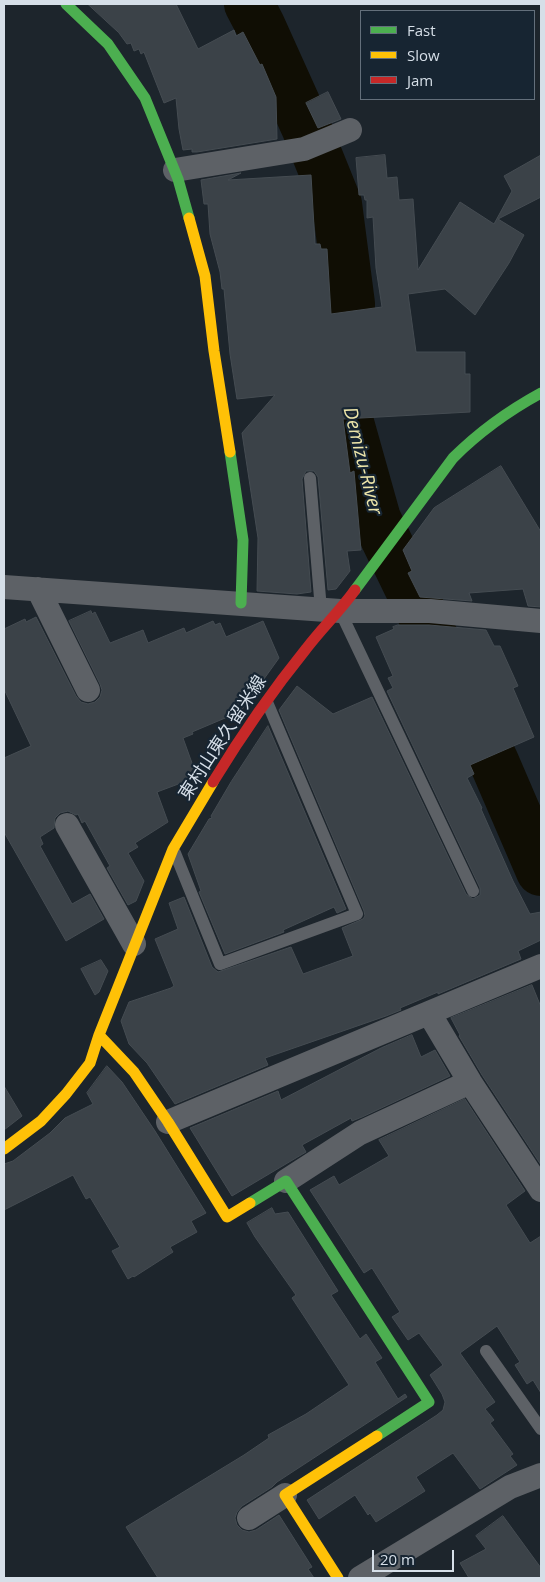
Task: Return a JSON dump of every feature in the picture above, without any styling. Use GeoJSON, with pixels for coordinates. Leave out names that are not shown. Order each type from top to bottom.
{"type":"FeatureCollection","features":[{"type":"Feature","properties":{"kind":"street"},"geometry":{"type":"LineString","coordinates":[[66,4],[108,44],[145,98],[175,170],[205,276],[214,351],[244,540],[241,603]]}},
{"type":"Feature","properties":{"kind":"street"},"geometry":{"type":"LineString","coordinates":[[175,170],[304,149],[350,130]]}},
{"type":"Feature","properties":{"kind":"street","name":"東村山東久留米線"},"geometry":{"type":"LineString","coordinates":[[4,1149],[41,1120],[66,1094],[90,1063],[98,1036],[173,849],[218,774],[266,701],[307,647],[331,611],[381,554],[453,458],[471,440],[518,406],[541,394]]}},
{"type":"Feature","properties":{"kind":"street"},"geometry":{"type":"LineString","coordinates":[[4,587],[331,611],[420,610],[541,621]]}},
{"type":"Feature","properties":{"kind":"street"},"geometry":{"type":"LineString","coordinates":[[38,589],[88,690]]}},
{"type":"Feature","properties":{"kind":"street"},"geometry":{"type":"LineString","coordinates":[[67,825],[134,944]]}},
{"type":"Feature","properties":{"kind":"street"},"geometry":{"type":"LineString","coordinates":[[168,1122],[541,966]]}},
{"type":"Feature","properties":{"kind":"street"},"geometry":{"type":"LineString","coordinates":[[429,1013],[470,1082],[541,1190]]}},
{"type":"Feature","properties":{"kind":"street"},"geometry":{"type":"LineString","coordinates":[[98,1036],[134,1072],[168,1122],[227,1217],[360,1134],[470,1082]]}},
{"type":"Feature","properties":{"kind":"street"},"geometry":{"type":"LineString","coordinates":[[249,1518],[429,1402],[286,1181]]}},
{"type":"Feature","properties":{"kind":"street"},"geometry":{"type":"LineString","coordinates":[[360,1578],[510,1487],[541,1475]]}},
{"type":"Feature","properties":{"kind":"street"},"geometry":{"type":"LineString","coordinates":[[285,1495],[338,1578]]}},
{"type":"Feature","properties":{"kind":"lane"},"geometry":{"type":"LineString","coordinates":[[310,478],[331,611],[473,890]]}},
{"type":"Feature","properties":{"kind":"lane"},"geometry":{"type":"LineString","coordinates":[[173,849],[220,964],[357,914],[266,701]]}},
{"type":"Feature","properties":{"kind":"lane"},"geometry":{"type":"LineString","coordinates":[[486,1351],[541,1429]]}},
{"type":"Feature","properties":{"kind":"building"},"geometry":{"type":"Polygon","coordinates":[[[88,4],[176,4],[198,49],[234,30],[236,36],[243,32],[260,65],[262,64],[276,97],[277,139],[197,152],[192,152],[192,149],[183,150],[176,98],[164,103],[144,52],[141,54],[139,49],[134,51],[131,43],[127,44],[119,33],[88,4]]]}},
{"type":"Feature","properties":{"kind":"building"},"geometry":{"type":"Polygon","coordinates":[[[328,92],[341,119],[318,128],[306,103],[328,92]]]}},
{"type":"Feature","properties":{"kind":"building"},"geometry":{"type":"Polygon","coordinates":[[[385,155],[387,178],[397,177],[399,200],[413,199],[418,270],[460,202],[494,224],[512,191],[504,176],[541,155],[541,197],[498,219],[524,235],[509,263],[475,315],[445,289],[408,294],[416,352],[465,352],[465,374],[470,374],[470,412],[343,419],[350,473],[354,471],[361,550],[347,551],[350,571],[336,589],[328,590],[318,477],[314,471],[306,471],[302,479],[311,592],[297,594],[257,591],[258,538],[242,433],[275,395],[237,399],[230,354],[224,289],[222,289],[220,272],[210,234],[208,204],[204,204],[201,180],[241,173],[228,180],[311,175],[315,244],[320,244],[321,249],[327,249],[331,314],[382,307],[376,268],[373,217],[367,218],[367,200],[365,200],[364,195],[359,195],[356,158],[385,155]]]}},
{"type":"Feature","properties":{"kind":"building"},"geometry":{"type":"Polygon","coordinates":[[[501,466],[541,532],[541,607],[528,606],[523,589],[469,593],[472,601],[420,597],[408,573],[412,571],[403,550],[434,508],[501,466]]]}},
{"type":"Feature","properties":{"kind":"building"},"geometry":{"type":"Polygon","coordinates":[[[91,611],[92,614],[95,612],[110,643],[143,630],[148,643],[184,628],[186,633],[213,621],[215,625],[220,623],[226,637],[263,621],[279,658],[238,715],[237,713],[192,732],[193,734],[183,738],[197,777],[157,792],[168,822],[135,843],[138,847],[128,853],[144,881],[136,901],[128,905],[107,868],[110,866],[85,821],[82,823],[78,814],[76,815],[68,811],[60,813],[55,818],[54,828],[40,837],[43,844],[40,846],[72,904],[90,894],[104,919],[66,941],[4,832],[4,758],[31,746],[4,689],[4,629],[25,619],[26,622],[36,617],[76,696],[81,702],[88,704],[95,702],[100,697],[102,690],[69,621],[91,611]]]}},
{"type":"Feature","properties":{"kind":"building"},"geometry":{"type":"Polygon","coordinates":[[[398,625],[429,625],[486,630],[494,646],[500,646],[518,686],[513,688],[534,737],[470,765],[474,774],[467,778],[513,881],[530,914],[541,912],[541,940],[518,951],[521,959],[400,1008],[401,1010],[386,1016],[265,1058],[268,1065],[175,1104],[147,1063],[129,1044],[121,1021],[129,1002],[174,986],[155,939],[178,929],[169,903],[184,897],[212,967],[218,972],[291,947],[303,974],[353,956],[342,928],[363,919],[365,916],[279,710],[297,686],[333,714],[372,697],[466,894],[473,899],[480,895],[480,888],[387,691],[393,688],[388,678],[393,676],[376,637],[394,629],[393,627],[398,625]]]}},
{"type":"Feature","properties":{"kind":"building"},"geometry":{"type":"Polygon","coordinates":[[[268,726],[346,909],[337,913],[334,907],[283,930],[284,932],[225,954],[199,892],[201,891],[188,854],[209,819],[212,818],[211,816],[231,782],[268,726]]]}},
{"type":"Feature","properties":{"kind":"building"},"geometry":{"type":"Polygon","coordinates":[[[101,960],[108,971],[99,992],[95,995],[81,969],[101,960]]]}},
{"type":"Feature","properties":{"kind":"building"},"geometry":{"type":"Polygon","coordinates":[[[532,985],[541,1007],[541,1165],[482,1075],[459,1036],[451,1018],[532,985]]]}},
{"type":"Feature","properties":{"kind":"building"},"geometry":{"type":"Polygon","coordinates":[[[412,1035],[421,1057],[435,1050],[450,1076],[362,1117],[352,1121],[351,1118],[302,1145],[306,1152],[232,1196],[190,1128],[278,1091],[281,1100],[381,1048],[412,1035]]]}},
{"type":"Feature","properties":{"kind":"building"},"geometry":{"type":"Polygon","coordinates":[[[107,1066],[122,1082],[155,1131],[206,1213],[191,1221],[197,1232],[170,1247],[173,1252],[128,1279],[112,1251],[120,1247],[90,1197],[86,1199],[73,1175],[4,1210],[4,1164],[13,1161],[50,1133],[65,1118],[93,1104],[87,1093],[107,1066]]]}},
{"type":"Feature","properties":{"kind":"building"},"geometry":{"type":"Polygon","coordinates":[[[4,1086],[22,1116],[4,1130],[4,1086]]]}},
{"type":"Feature","properties":{"kind":"building"},"geometry":{"type":"Polygon","coordinates":[[[465,1099],[525,1191],[506,1205],[530,1243],[541,1236],[541,1393],[533,1380],[527,1384],[515,1365],[520,1362],[497,1326],[460,1353],[495,1402],[485,1409],[494,1420],[490,1423],[513,1454],[510,1456],[517,1465],[480,1489],[453,1453],[416,1477],[425,1491],[376,1522],[370,1513],[368,1515],[355,1495],[319,1519],[307,1500],[437,1415],[443,1410],[445,1402],[430,1375],[443,1365],[419,1333],[408,1340],[392,1317],[400,1312],[372,1268],[364,1273],[310,1190],[334,1176],[339,1185],[389,1156],[379,1140],[465,1099]]]}},
{"type":"Feature","properties":{"kind":"building"},"geometry":{"type":"Polygon","coordinates":[[[272,1208],[275,1214],[288,1212],[338,1291],[331,1295],[360,1339],[366,1334],[382,1358],[375,1362],[398,1399],[405,1394],[407,1397],[277,1482],[242,1506],[237,1512],[235,1518],[237,1525],[242,1530],[249,1532],[256,1530],[279,1515],[312,1567],[308,1569],[314,1578],[158,1578],[126,1527],[244,1455],[269,1438],[268,1435],[306,1414],[349,1385],[292,1298],[296,1295],[247,1223],[272,1208]]]}},
{"type":"Feature","properties":{"kind":"building"},"geometry":{"type":"Polygon","coordinates":[[[503,1516],[541,1568],[541,1578],[469,1578],[460,1563],[486,1549],[476,1536],[503,1516]]]}},
{"type":"Feature","properties":{"kind":"waterway","name":"Demizu-River"},"geometry":{"type":"LineString","coordinates":[[249,4],[306,127],[337,204],[350,304],[346,412],[376,519],[494,762],[541,871]]}},
{"type":"Feature","properties":{"kind":"traffic: fast"},"geometry":{"type":"LineString","coordinates":[[66,4],[108,44],[145,98],[178,179],[189,218]]}},
{"type":"Feature","properties":{"kind":"traffic: fast"},"geometry":{"type":"LineString","coordinates":[[355,590],[453,458],[494,423],[541,393]]}},
{"type":"Feature","properties":{"kind":"traffic: fast"},"geometry":{"type":"LineString","coordinates":[[230,452],[243,540],[241,603]]}},
{"type":"Feature","properties":{"kind":"traffic: fast"},"geometry":{"type":"LineString","coordinates":[[250,1203],[286,1181],[429,1402],[377,1436]]}},
{"type":"Feature","properties":{"kind":"traffic: slow"},"geometry":{"type":"LineString","coordinates":[[189,218],[205,276],[214,351],[230,452]]}},
{"type":"Feature","properties":{"kind":"traffic: slow"},"geometry":{"type":"LineString","coordinates":[[4,1149],[41,1121],[66,1094],[90,1063],[99,1035],[173,849],[213,782]]}},
{"type":"Feature","properties":{"kind":"traffic: slow"},"geometry":{"type":"LineString","coordinates":[[99,1035],[134,1072],[168,1122],[227,1217],[250,1203]]}},
{"type":"Feature","properties":{"kind":"traffic: slow"},"geometry":{"type":"LineString","coordinates":[[338,1578],[285,1495],[377,1436]]}},
{"type":"Feature","properties":{"kind":"traffic: jam"},"geometry":{"type":"LineString","coordinates":[[213,782],[281,681],[355,590]]}}]}
